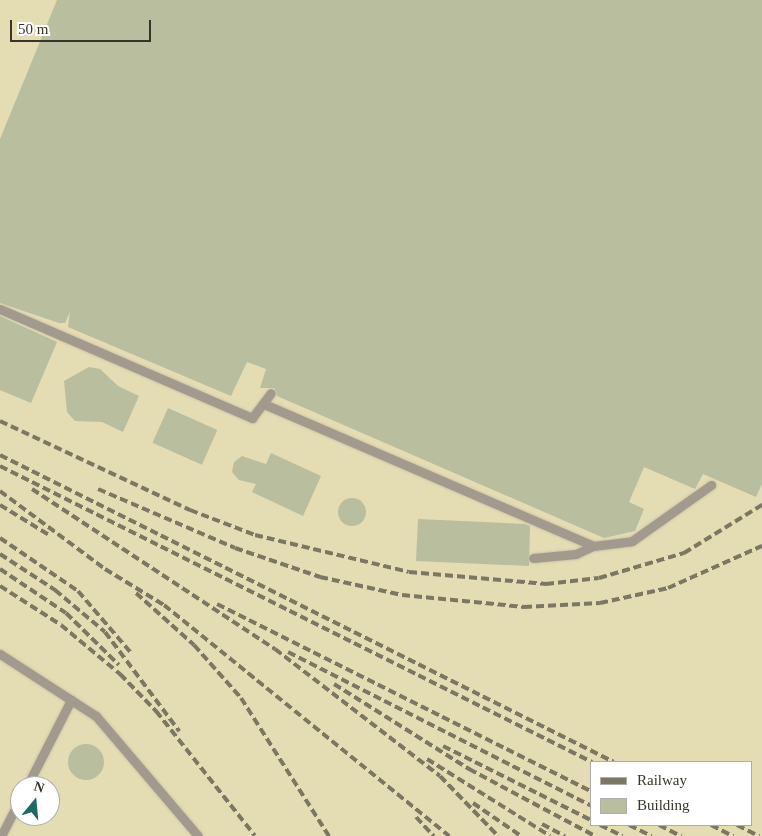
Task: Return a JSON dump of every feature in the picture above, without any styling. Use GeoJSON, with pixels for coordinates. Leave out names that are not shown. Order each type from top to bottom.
{"type":"FeatureCollection","features":[{"type":"Feature","properties":{"kind":"lane"},"geometry":{"type":"LineString","coordinates":[[0,309],[252,418],[272,394]]}},
{"type":"Feature","properties":{"kind":"lane"},"geometry":{"type":"LineString","coordinates":[[264,404],[593,546]]}},
{"type":"Feature","properties":{"kind":"lane"},"geometry":{"type":"LineString","coordinates":[[533,558],[576,554],[593,546],[632,541],[711,485]]}},
{"type":"Feature","properties":{"kind":"lane"},"geometry":{"type":"LineString","coordinates":[[0,654],[96,716],[198,836]]}},
{"type":"Feature","properties":{"kind":"lane"},"geometry":{"type":"LineString","coordinates":[[32,776],[71,700]]}},
{"type":"Feature","properties":{"kind":"lane"},"geometry":{"type":"LineString","coordinates":[[0,836],[10,818]]}},
{"type":"Feature","properties":{"kind":"shaded area"},"geometry":{"type":"Polygon","coordinates":[[[0,0],[762,0],[762,836],[0,836],[0,0]]]}},
{"type":"Feature","properties":{"kind":"building"},"geometry":{"type":"Polygon","coordinates":[[[57,0],[762,0],[762,484],[756,497],[703,474],[695,489],[644,467],[629,502],[644,509],[635,531],[604,538],[277,396],[274,388],[260,388],[266,369],[247,362],[231,396],[68,327],[70,312],[65,323],[59,323],[0,303],[0,139],[57,0]]]}},
{"type":"Feature","properties":{"kind":"building"},"geometry":{"type":"Polygon","coordinates":[[[0,316],[57,342],[31,403],[0,390],[0,316]]]}},
{"type":"Feature","properties":{"kind":"building"},"geometry":{"type":"Polygon","coordinates":[[[89,367],[100,369],[118,386],[139,396],[123,432],[102,422],[75,421],[67,412],[64,381],[89,367]]]}},
{"type":"Feature","properties":{"kind":"building"},"geometry":{"type":"Polygon","coordinates":[[[168,408],[217,430],[202,465],[153,443],[168,408]]]}},
{"type":"Feature","properties":{"kind":"building"},"geometry":{"type":"Polygon","coordinates":[[[271,453],[321,476],[303,516],[252,492],[256,484],[239,480],[232,472],[234,462],[242,456],[266,464],[271,453]]]}},
{"type":"Feature","properties":{"kind":"building"},"geometry":{"type":"Polygon","coordinates":[[[352,498],[362,502],[366,512],[362,522],[352,526],[342,522],[338,512],[342,502],[352,498]]]}},
{"type":"Feature","properties":{"kind":"building"},"geometry":{"type":"Polygon","coordinates":[[[418,519],[525,524],[530,526],[529,566],[416,561],[418,519]]]}},
{"type":"Feature","properties":{"kind":"building"},"geometry":{"type":"Polygon","coordinates":[[[86,744],[99,749],[104,762],[99,775],[86,780],[73,775],[68,762],[73,749],[86,744]]]}},
{"type":"Feature","properties":{"kind":"railway"},"geometry":{"type":"LineString","coordinates":[[0,421],[190,510],[255,535],[409,572],[546,584],[599,578],[684,553],[762,505]]}},
{"type":"Feature","properties":{"kind":"railway"},"geometry":{"type":"LineString","coordinates":[[0,455],[612,761]]}},
{"type":"Feature","properties":{"kind":"railway"},"geometry":{"type":"LineString","coordinates":[[0,466],[590,761]]}},
{"type":"Feature","properties":{"kind":"railway"},"geometry":{"type":"LineString","coordinates":[[32,489],[275,649],[440,776],[498,836]]}},
{"type":"Feature","properties":{"kind":"railway"},"geometry":{"type":"LineString","coordinates":[[98,489],[235,548],[320,577],[402,595],[524,607],[600,603],[668,588],[762,546]]}},
{"type":"Feature","properties":{"kind":"railway"},"geometry":{"type":"LineString","coordinates":[[0,491],[105,569],[164,605],[449,836]]}},
{"type":"Feature","properties":{"kind":"railway"},"geometry":{"type":"LineString","coordinates":[[0,505],[49,535]]}},
{"type":"Feature","properties":{"kind":"railway"},"geometry":{"type":"LineString","coordinates":[[0,538],[78,591],[132,654]]}},
{"type":"Feature","properties":{"kind":"railway"},"geometry":{"type":"LineString","coordinates":[[0,554],[55,590],[105,632],[179,731]]}},
{"type":"Feature","properties":{"kind":"railway"},"geometry":{"type":"LineString","coordinates":[[0,569],[66,613],[119,665]]}},
{"type":"Feature","properties":{"kind":"railway"},"geometry":{"type":"LineString","coordinates":[[0,586],[61,625],[120,674],[156,711],[255,836]]}},
{"type":"Feature","properties":{"kind":"railway"},"geometry":{"type":"LineString","coordinates":[[136,593],[194,645],[241,698],[329,836]]}},
{"type":"Feature","properties":{"kind":"railway"},"geometry":{"type":"LineString","coordinates":[[217,604],[590,790]]}},
{"type":"Feature","properties":{"kind":"railway"},"geometry":{"type":"LineString","coordinates":[[288,652],[590,805]]}},
{"type":"Feature","properties":{"kind":"railway"},"geometry":{"type":"LineString","coordinates":[[334,684],[469,769],[595,836]]}},
{"type":"Feature","properties":{"kind":"railway"},"geometry":{"type":"LineString","coordinates":[[443,746],[590,820]]}},
{"type":"Feature","properties":{"kind":"railway"},"geometry":{"type":"LineString","coordinates":[[427,759],[550,836]]}},
{"type":"Feature","properties":{"kind":"railway"},"geometry":{"type":"LineString","coordinates":[[473,803],[521,836]]}},
{"type":"Feature","properties":{"kind":"railway"},"geometry":{"type":"LineString","coordinates":[[416,817],[434,836]]}},
{"type":"Feature","properties":{"kind":"railway"},"geometry":{"type":"LineString","coordinates":[[542,824],[565,836]]}},
{"type":"Feature","properties":{"kind":"railway"},"geometry":{"type":"LineString","coordinates":[[602,826],[623,836]]}},
{"type":"Feature","properties":{"kind":"railway"},"geometry":{"type":"LineString","coordinates":[[631,826],[652,836]]}},
{"type":"Feature","properties":{"kind":"railway"},"geometry":{"type":"LineString","coordinates":[[661,826],[681,836]]}},
{"type":"Feature","properties":{"kind":"railway"},"geometry":{"type":"LineString","coordinates":[[713,826],[733,836]]}},
{"type":"Feature","properties":{"kind":"railway"},"geometry":{"type":"LineString","coordinates":[[739,826],[759,836]]}}]}
